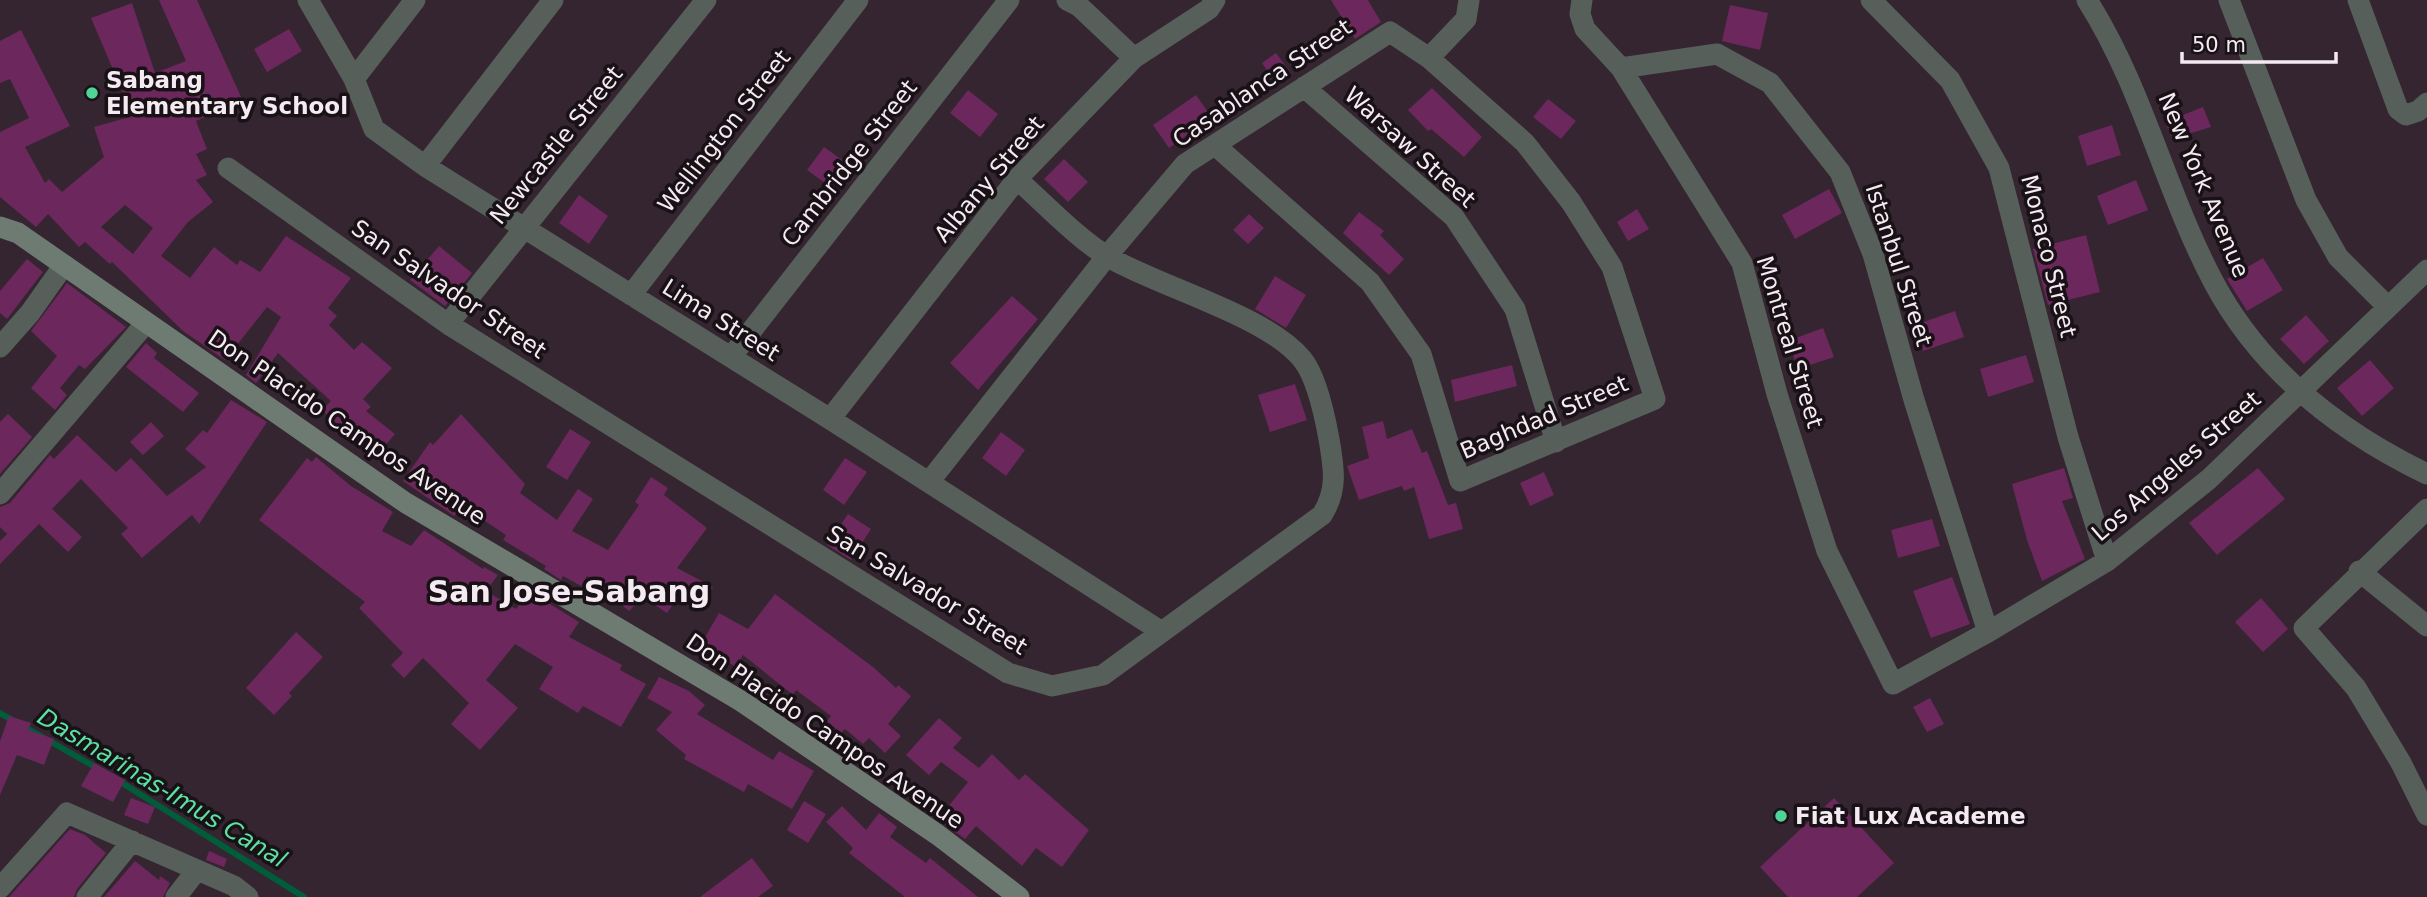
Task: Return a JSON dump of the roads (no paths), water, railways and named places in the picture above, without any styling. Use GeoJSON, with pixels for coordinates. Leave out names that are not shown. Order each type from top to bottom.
{"type":"FeatureCollection","features":[{"type":"Feature","properties":{"kind":"main road","name":"Don Placido Campos Avenue"},"geometry":{"type":"LineString","coordinates":[[0,227],[18,233],[406,503],[741,701],[938,835],[1019,897]]}},
{"type":"Feature","properties":{"kind":"street","name":"Lima Street"},"geometry":{"type":"LineString","coordinates":[[308,0],[354,79],[374,129],[425,166],[830,419],[1162,632]]}},
{"type":"Feature","properties":{"kind":"street"},"geometry":{"type":"LineString","coordinates":[[354,79],[415,0]]}},
{"type":"Feature","properties":{"kind":"street"},"geometry":{"type":"LineString","coordinates":[[425,166],[553,0]]}},
{"type":"Feature","properties":{"kind":"street","name":"Newcastle Street"},"geometry":{"type":"LineString","coordinates":[[448,324],[706,0]]}},
{"type":"Feature","properties":{"kind":"street","name":"Wellington Street"},"geometry":{"type":"LineString","coordinates":[[631,295],[858,0]]}},
{"type":"Feature","properties":{"kind":"street","name":"Cambridge Street"},"geometry":{"type":"LineString","coordinates":[[731,357],[1009,0]]}},
{"type":"Feature","properties":{"kind":"street"},"geometry":{"type":"LineString","coordinates":[[1067,0],[1079,6],[1134,58]]}},
{"type":"Feature","properties":{"kind":"street","name":"Albany Street"},"geometry":{"type":"LineString","coordinates":[[830,419],[1017,179],[1134,58],[1209,9],[1215,0]]}},
{"type":"Feature","properties":{"kind":"street"},"geometry":{"type":"LineString","coordinates":[[1429,58],[1466,19],[1469,0]]}},
{"type":"Feature","properties":{"kind":"street","name":"Montreal Street"},"geometry":{"type":"LineString","coordinates":[[1583,0],[1580,14],[1585,29],[1622,68],[1742,263],[1777,394],[1827,551],[1893,684]]}},
{"type":"Feature","properties":{"kind":"street","name":"Monaco Street"},"geometry":{"type":"LineString","coordinates":[[1871,0],[1950,80],[1999,168],[2068,437],[2107,561]]}},
{"type":"Feature","properties":{"kind":"street","name":"New York Avenue"},"geometry":{"type":"LineString","coordinates":[[2087,0],[2107,32],[2137,94],[2213,281],[2251,341],[2299,392],[2345,429],[2427,474]]}},
{"type":"Feature","properties":{"kind":"street"},"geometry":{"type":"LineString","coordinates":[[2229,0],[2306,201],[2338,257],[2388,307]]}},
{"type":"Feature","properties":{"kind":"street"},"geometry":{"type":"LineString","coordinates":[[2358,0],[2398,109],[2406,115],[2418,111],[2427,103]]}},
{"type":"Feature","properties":{"kind":"street","name":"Casablanca Street"},"geometry":{"type":"LineString","coordinates":[[929,482],[1107,256],[1185,164],[1390,32],[1429,58],[1525,143],[1572,202],[1612,267],[1655,399]]}},
{"type":"Feature","properties":{"kind":"street","name":"Istanbul Street"},"geometry":{"type":"LineString","coordinates":[[1622,68],[1717,54],[1770,83],[1840,172],[1873,254],[1914,400],[1988,632]]}},
{"type":"Feature","properties":{"kind":"street","name":"Warsaw Street"},"geometry":{"type":"LineString","coordinates":[[1304,87],[1454,217],[1515,309],[1556,442]]}},
{"type":"Feature","properties":{"kind":"street","name":"Baghdad Street"},"geometry":{"type":"LineString","coordinates":[[1216,146],[1370,282],[1421,354],[1460,481],[1655,399]]}},
{"type":"Feature","properties":{"kind":"street","name":"San Salvador Street"},"geometry":{"type":"LineString","coordinates":[[228,169],[448,324],[1008,673],[1052,686],[1103,675],[1322,515],[1333,499],[1333,463],[1324,411],[1303,360],[1265,328],[1153,280],[1107,256],[1017,179]]}},
{"type":"Feature","properties":{"kind":"street"},"geometry":{"type":"LineString","coordinates":[[0,346],[30,313],[64,265]]}},
{"type":"Feature","properties":{"kind":"street","name":"Los Angeles Street"},"geometry":{"type":"LineString","coordinates":[[1893,684],[1988,632],[2107,561],[2208,479],[2427,270]]}},
{"type":"Feature","properties":{"kind":"street"},"geometry":{"type":"LineString","coordinates":[[0,494],[146,323]]}},
{"type":"Feature","properties":{"kind":"street"},"geometry":{"type":"LineString","coordinates":[[2427,509],[2304,628],[2356,688],[2401,763],[2427,815]]}},
{"type":"Feature","properties":{"kind":"street"},"geometry":{"type":"LineString","coordinates":[[2360,571],[2427,626]]}},
{"type":"Feature","properties":{"kind":"street"},"geometry":{"type":"LineString","coordinates":[[0,888],[66,813],[234,886],[248,897]]}},
{"type":"Feature","properties":{"kind":"street"},"geometry":{"type":"LineString","coordinates":[[87,897],[132,841]]}},
{"type":"Feature","properties":{"kind":"street"},"geometry":{"type":"LineString","coordinates":[[176,897],[197,870]]}},
{"type":"Feature","properties":{"kind":"waterway","name":"Dasmarinas-Imus Canal"},"geometry":{"type":"LineString","coordinates":[[0,713],[97,768]]}},
{"type":"Feature","properties":{"kind":"waterway","name":"Dasmarinas-Imus Canal"},"geometry":{"type":"LineString","coordinates":[[119,781],[304,897]]}},
{"type":"Feature","properties":{"kind":"place","name":"Sabang Elementary School"},"geometry":{"type":"Point","coordinates":[92,93]}},
{"type":"Feature","properties":{"kind":"place","name":"Fiat Lux Academe"},"geometry":{"type":"Point","coordinates":[1781,816]}},
{"type":"Feature","properties":{"kind":"district","name":"San Jose-Sabang"},"geometry":{"type":"Point","coordinates":[569,591]}}]}
